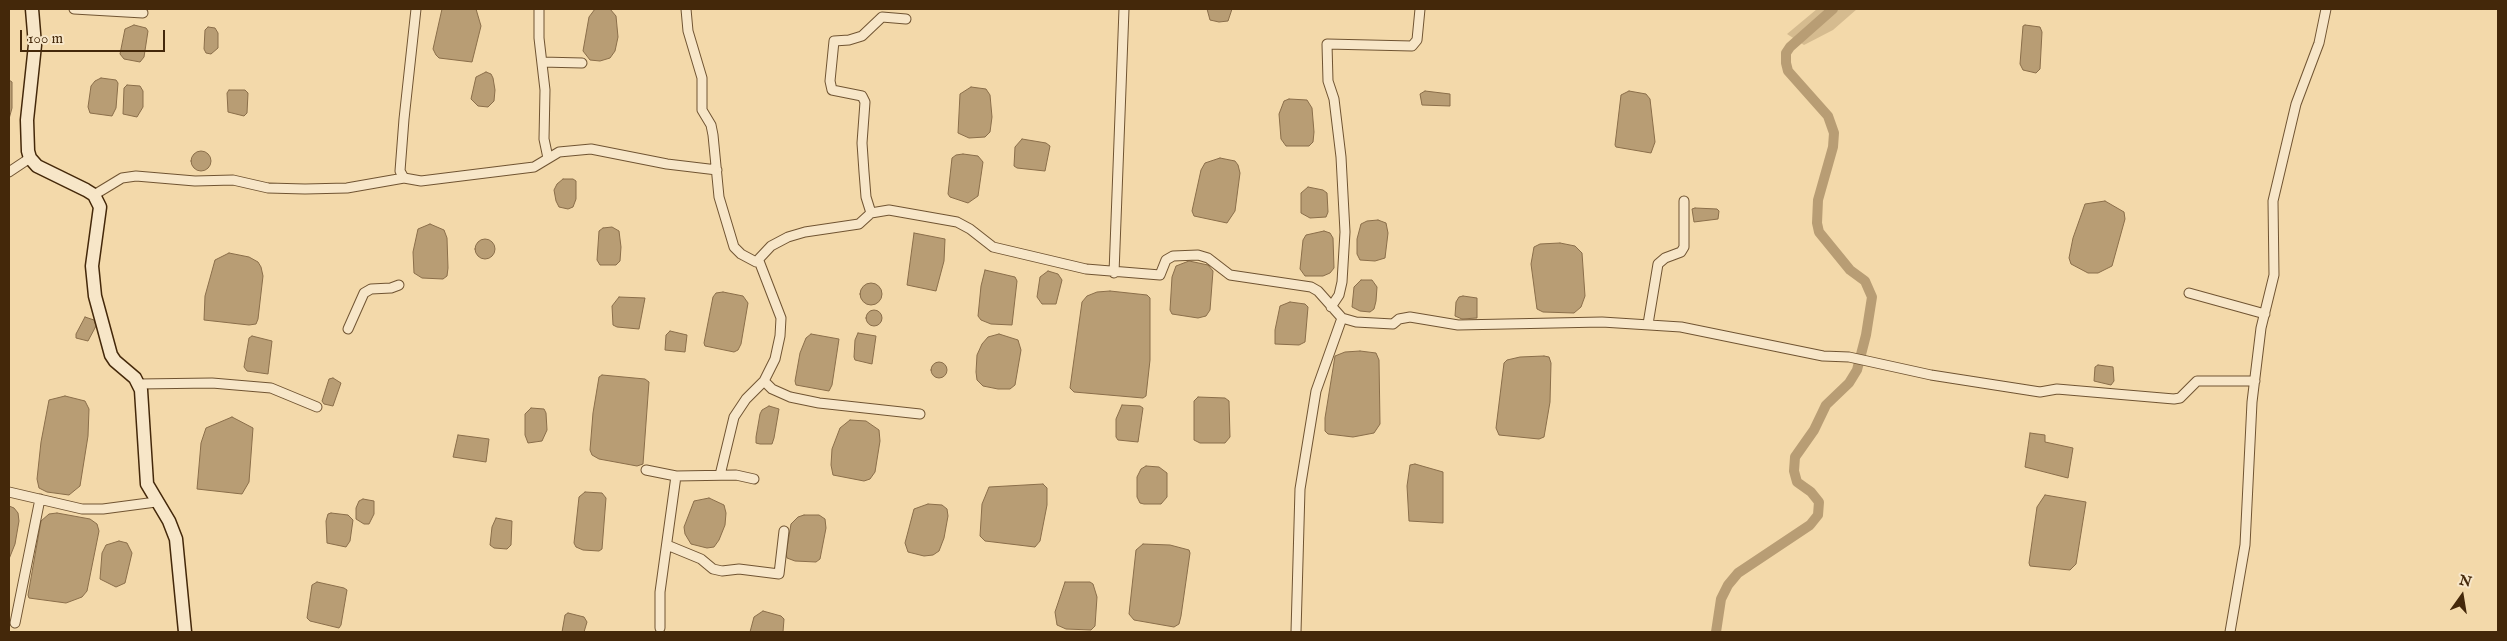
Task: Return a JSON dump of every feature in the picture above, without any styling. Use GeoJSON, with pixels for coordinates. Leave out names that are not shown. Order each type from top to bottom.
{"type":"FeatureCollection","features":[{"type":"Feature","properties":{"kind":"main road"},"geometry":{"type":"LineString","coordinates":[[32,9],[35,46],[27,120],[27,146],[30,158],[46,172],[94,195],[100,207],[92,266],[95,296],[111,354],[139,384],[147,484],[169,522],[176,539],[185,632]]}},
{"type":"Feature","properties":{"kind":"street"},"geometry":{"type":"LineString","coordinates":[[74,9],[143,13]]}},
{"type":"Feature","properties":{"kind":"street"},"geometry":{"type":"LineString","coordinates":[[404,178],[400,171],[416,9]]}},
{"type":"Feature","properties":{"kind":"street"},"geometry":{"type":"LineString","coordinates":[[539,9],[545,90],[544,139],[548,158]]}},
{"type":"Feature","properties":{"kind":"street"},"geometry":{"type":"LineString","coordinates":[[686,9],[688,31],[702,78],[702,110],[712,125],[719,197],[734,246],[750,260],[759,261]]}},
{"type":"Feature","properties":{"kind":"street"},"geometry":{"type":"LineString","coordinates":[[1114,273],[1124,9]]}},
{"type":"Feature","properties":{"kind":"street"},"geometry":{"type":"LineString","coordinates":[[1331,307],[1336,301],[1342,282],[1345,254],[1345,205],[1334,99],[1328,81],[1327,44],[1412,46],[1417,40],[1420,9]]}},
{"type":"Feature","properties":{"kind":"street"},"geometry":{"type":"LineString","coordinates":[[2230,632],[2245,545],[2254,381],[2265,314],[2274,275],[2273,201],[2296,104],[2319,43],[2326,9]]}},
{"type":"Feature","properties":{"kind":"street"},"geometry":{"type":"LineString","coordinates":[[871,213],[866,197],[862,143],[865,102],[862,96],[832,90],[830,81],[834,41],[862,36],[882,17],[906,19]]}},
{"type":"Feature","properties":{"kind":"street"},"geometry":{"type":"LineString","coordinates":[[542,62],[582,63]]}},
{"type":"Feature","properties":{"kind":"street"},"geometry":{"type":"LineString","coordinates":[[94,195],[122,178],[136,176],[195,181],[233,180],[268,188],[347,188],[404,178],[421,181],[534,167],[559,152],[591,149],[667,164],[717,170]]}},
{"type":"Feature","properties":{"kind":"street"},"geometry":{"type":"LineString","coordinates":[[9,172],[30,158]]}},
{"type":"Feature","properties":{"kind":"street"},"geometry":{"type":"LineString","coordinates":[[1648,324],[1658,264],[1665,258],[1681,252],[1684,247],[1684,201]]}},
{"type":"Feature","properties":{"kind":"street"},"geometry":{"type":"LineString","coordinates":[[759,261],[771,246],[788,237],[805,232],[859,224],[871,213],[889,210],[903,211],[957,222],[970,229],[986,244],[1005,251],[1114,273],[1160,275],[1166,260],[1173,256],[1198,255],[1208,258],[1230,275],[1311,286],[1318,291],[1342,318],[1377,325],[1393,324],[1399,319],[1410,317],[1474,326],[1602,322],[1681,327],[1824,356],[1849,357],[1932,375],[2040,392],[2057,389],[2161,399],[2180,398],[2197,381],[2254,381]]}},
{"type":"Feature","properties":{"kind":"street"},"geometry":{"type":"LineString","coordinates":[[720,475],[734,417],[746,399],[764,381],[775,359],[780,336],[781,318],[759,261]]}},
{"type":"Feature","properties":{"kind":"street"},"geometry":{"type":"LineString","coordinates":[[348,329],[364,293],[371,289],[391,288],[399,285]]}},
{"type":"Feature","properties":{"kind":"street"},"geometry":{"type":"LineString","coordinates":[[2189,292],[2265,314]]}},
{"type":"Feature","properties":{"kind":"street"},"geometry":{"type":"LineString","coordinates":[[1296,632],[1300,489],[1316,391],[1342,318]]}},
{"type":"Feature","properties":{"kind":"street"},"geometry":{"type":"LineString","coordinates":[[764,381],[772,389],[790,397],[848,407],[920,414]]}},
{"type":"Feature","properties":{"kind":"street"},"geometry":{"type":"LineString","coordinates":[[139,384],[212,383],[271,388],[317,407]]}},
{"type":"Feature","properties":{"kind":"street"},"geometry":{"type":"LineString","coordinates":[[646,470],[676,476],[720,475],[754,479]]}},
{"type":"Feature","properties":{"kind":"street"},"geometry":{"type":"LineString","coordinates":[[660,628],[660,592],[676,476]]}},
{"type":"Feature","properties":{"kind":"street"},"geometry":{"type":"LineString","coordinates":[[9,492],[82,509],[104,509],[156,502]]}},
{"type":"Feature","properties":{"kind":"street"},"geometry":{"type":"LineString","coordinates":[[15,623],[40,499]]}},
{"type":"Feature","properties":{"kind":"street"},"geometry":{"type":"LineString","coordinates":[[667,545],[701,559],[713,569],[722,571],[739,569],[779,574],[784,531]]}},
{"type":"Feature","properties":{"kind":"shaded area"},"geometry":{"type":"Polygon","coordinates":[[[442,9],[476,9],[481,26],[472,62],[439,58],[436,55],[433,49],[442,9]]]}},
{"type":"Feature","properties":{"kind":"shaded area"},"geometry":{"type":"Polygon","coordinates":[[[595,9],[610,9],[616,16],[618,37],[615,51],[610,58],[600,61],[590,60],[583,51],[589,17],[595,9]]]}},
{"type":"Feature","properties":{"kind":"shaded area"},"geometry":{"type":"Polygon","coordinates":[[[1207,9],[1232,9],[1228,21],[1219,22],[1210,20],[1207,9]]]}},
{"type":"Feature","properties":{"kind":"shaded area"},"geometry":{"type":"Polygon","coordinates":[[[1817,9],[1857,9],[1833,30],[1804,45],[1787,34],[1817,9]]]}},
{"type":"Feature","properties":{"kind":"shaded area"},"geometry":{"type":"Polygon","coordinates":[[[134,25],[146,28],[148,31],[144,57],[140,62],[124,59],[120,54],[125,29],[134,25]]]}},
{"type":"Feature","properties":{"kind":"shaded area"},"geometry":{"type":"Polygon","coordinates":[[[2023,26],[2040,27],[2042,32],[2040,69],[2036,73],[2023,70],[2020,64],[2023,26]]]}},
{"type":"Feature","properties":{"kind":"shaded area"},"geometry":{"type":"Polygon","coordinates":[[[208,27],[215,28],[218,33],[218,48],[211,54],[206,53],[204,49],[205,30],[208,27]]]}},
{"type":"Feature","properties":{"kind":"shaded area"},"geometry":{"type":"Polygon","coordinates":[[[486,72],[491,74],[493,78],[495,90],[494,101],[488,107],[478,106],[471,99],[476,77],[486,72]]]}},
{"type":"Feature","properties":{"kind":"shaded area"},"geometry":{"type":"Polygon","coordinates":[[[101,78],[116,80],[118,83],[116,108],[112,116],[90,113],[88,107],[91,86],[101,78]]]}},
{"type":"Feature","properties":{"kind":"shaded area"},"geometry":{"type":"Polygon","coordinates":[[[9,80],[12,82],[12,108],[9,119],[9,80]]]}},
{"type":"Feature","properties":{"kind":"shaded area"},"geometry":{"type":"Polygon","coordinates":[[[127,85],[140,86],[143,91],[143,107],[137,117],[123,114],[124,88],[127,85]]]}},
{"type":"Feature","properties":{"kind":"shaded area"},"geometry":{"type":"Polygon","coordinates":[[[971,87],[986,89],[990,95],[992,117],[990,132],[985,137],[969,138],[958,133],[960,94],[971,87]]]}},
{"type":"Feature","properties":{"kind":"shaded area"},"geometry":{"type":"Polygon","coordinates":[[[229,90],[245,90],[248,93],[247,113],[244,116],[228,112],[227,93],[229,90]]]}},
{"type":"Feature","properties":{"kind":"shaded area"},"geometry":{"type":"Polygon","coordinates":[[[1425,91],[1450,94],[1450,106],[1422,105],[1420,94],[1425,91]]]}},
{"type":"Feature","properties":{"kind":"shaded area"},"geometry":{"type":"Polygon","coordinates":[[[1629,91],[1646,94],[1650,99],[1655,142],[1651,153],[1616,147],[1615,145],[1621,95],[1629,91]]]}},
{"type":"Feature","properties":{"kind":"shaded area"},"geometry":{"type":"Polygon","coordinates":[[[1289,99],[1307,100],[1312,108],[1314,132],[1313,142],[1309,146],[1286,146],[1281,139],[1279,114],[1284,101],[1289,99]]]}},
{"type":"Feature","properties":{"kind":"shaded area"},"geometry":{"type":"Polygon","coordinates":[[[1022,139],[1046,143],[1050,146],[1045,171],[1014,166],[1015,147],[1022,139]]]}},
{"type":"Feature","properties":{"kind":"shaded area"},"geometry":{"type":"Polygon","coordinates":[[[201,151],[208,154],[211,161],[208,168],[201,171],[194,168],[191,161],[194,154],[201,151]]]}},
{"type":"Feature","properties":{"kind":"shaded area"},"geometry":{"type":"Polygon","coordinates":[[[963,154],[978,156],[983,162],[978,196],[968,203],[950,197],[948,194],[952,158],[963,154]]]}},
{"type":"Feature","properties":{"kind":"shaded area"},"geometry":{"type":"Polygon","coordinates":[[[1220,158],[1235,161],[1240,173],[1235,211],[1227,223],[1194,216],[1192,211],[1201,170],[1205,163],[1220,158]]]}},
{"type":"Feature","properties":{"kind":"shaded area"},"geometry":{"type":"Polygon","coordinates":[[[563,179],[573,179],[576,181],[576,199],[573,207],[568,209],[559,207],[554,190],[563,179]]]}},
{"type":"Feature","properties":{"kind":"shaded area"},"geometry":{"type":"Polygon","coordinates":[[[1308,187],[1323,190],[1327,193],[1328,212],[1326,217],[1310,218],[1301,213],[1301,193],[1308,187]]]}},
{"type":"Feature","properties":{"kind":"shaded area"},"geometry":{"type":"Polygon","coordinates":[[[2105,201],[2124,212],[2125,219],[2112,266],[2098,273],[2088,273],[2071,264],[2069,258],[2073,238],[2085,204],[2105,201]]]}},
{"type":"Feature","properties":{"kind":"shaded area"},"geometry":{"type":"Polygon","coordinates":[[[1692,209],[1717,209],[1719,211],[1718,219],[1694,222],[1692,209]]]}},
{"type":"Feature","properties":{"kind":"shaded area"},"geometry":{"type":"Polygon","coordinates":[[[1378,220],[1386,223],[1388,233],[1385,258],[1375,261],[1360,260],[1357,254],[1357,239],[1361,224],[1367,221],[1378,220]]]}},
{"type":"Feature","properties":{"kind":"shaded area"},"geometry":{"type":"Polygon","coordinates":[[[430,224],[444,230],[447,238],[448,268],[447,276],[443,279],[422,278],[414,273],[413,252],[418,229],[430,224]]]}},
{"type":"Feature","properties":{"kind":"shaded area"},"geometry":{"type":"Polygon","coordinates":[[[612,227],[619,231],[620,261],[616,265],[600,265],[597,260],[599,231],[603,228],[612,227]]]}},
{"type":"Feature","properties":{"kind":"shaded area"},"geometry":{"type":"Polygon","coordinates":[[[1324,231],[1330,233],[1333,238],[1334,268],[1330,273],[1323,276],[1305,276],[1300,269],[1303,240],[1306,235],[1324,231]]]}},
{"type":"Feature","properties":{"kind":"shaded area"},"geometry":{"type":"Polygon","coordinates":[[[914,233],[945,239],[944,261],[936,291],[907,285],[914,233]]]}},
{"type":"Feature","properties":{"kind":"shaded area"},"geometry":{"type":"Polygon","coordinates":[[[485,239],[492,242],[495,249],[492,256],[485,259],[478,256],[475,249],[478,242],[485,239]]]}},
{"type":"Feature","properties":{"kind":"shaded area"},"geometry":{"type":"Polygon","coordinates":[[[1560,243],[1575,246],[1582,253],[1585,296],[1581,307],[1574,313],[1543,312],[1537,309],[1531,264],[1534,247],[1540,244],[1560,243]]]}},
{"type":"Feature","properties":{"kind":"shaded area"},"geometry":{"type":"Polygon","coordinates":[[[229,253],[249,257],[258,262],[261,267],[263,276],[256,324],[249,325],[204,320],[205,296],[215,260],[229,253]]]}},
{"type":"Feature","properties":{"kind":"shaded area"},"geometry":{"type":"Polygon","coordinates":[[[1189,261],[1208,265],[1213,271],[1210,310],[1206,316],[1198,318],[1172,314],[1170,310],[1172,277],[1176,266],[1189,261]]]}},
{"type":"Feature","properties":{"kind":"shaded area"},"geometry":{"type":"Polygon","coordinates":[[[985,270],[1015,277],[1017,281],[1012,325],[991,324],[981,320],[978,316],[981,286],[985,270]]]}},
{"type":"Feature","properties":{"kind":"shaded area"},"geometry":{"type":"Polygon","coordinates":[[[1048,271],[1058,274],[1062,280],[1056,304],[1042,304],[1037,297],[1040,277],[1048,271]]]}},
{"type":"Feature","properties":{"kind":"shaded area"},"geometry":{"type":"Polygon","coordinates":[[[1361,280],[1372,280],[1377,287],[1374,309],[1370,312],[1360,311],[1352,307],[1354,287],[1361,280]]]}},
{"type":"Feature","properties":{"kind":"shaded area"},"geometry":{"type":"Polygon","coordinates":[[[871,283],[881,290],[882,294],[875,304],[871,305],[861,298],[860,294],[867,284],[871,283]]]}},
{"type":"Feature","properties":{"kind":"shaded area"},"geometry":{"type":"Polygon","coordinates":[[[1110,291],[1147,295],[1150,298],[1150,360],[1146,396],[1143,398],[1074,392],[1070,388],[1082,302],[1087,296],[1097,292],[1110,291]]]}},
{"type":"Feature","properties":{"kind":"shaded area"},"geometry":{"type":"Polygon","coordinates":[[[723,292],[743,296],[748,303],[741,344],[738,350],[734,352],[705,346],[704,343],[713,297],[716,293],[723,292]]]}},
{"type":"Feature","properties":{"kind":"shaded area"},"geometry":{"type":"Polygon","coordinates":[[[619,297],[645,298],[639,329],[613,325],[612,306],[619,297]]]}},
{"type":"Feature","properties":{"kind":"shaded area"},"geometry":{"type":"Polygon","coordinates":[[[1459,297],[1477,298],[1477,318],[1462,319],[1455,316],[1456,302],[1459,297]]]}},
{"type":"Feature","properties":{"kind":"shaded area"},"geometry":{"type":"Polygon","coordinates":[[[1290,302],[1305,304],[1308,307],[1305,342],[1299,345],[1275,344],[1275,330],[1280,306],[1290,302]]]}},
{"type":"Feature","properties":{"kind":"shaded area"},"geometry":{"type":"Polygon","coordinates":[[[874,310],[882,318],[874,326],[866,318],[874,310]]]}},
{"type":"Feature","properties":{"kind":"shaded area"},"geometry":{"type":"Polygon","coordinates":[[[85,317],[94,320],[96,326],[88,341],[76,338],[76,334],[85,317]]]}},
{"type":"Feature","properties":{"kind":"shaded area"},"geometry":{"type":"Polygon","coordinates":[[[670,331],[687,335],[685,352],[665,350],[666,335],[670,331]]]}},
{"type":"Feature","properties":{"kind":"shaded area"},"geometry":{"type":"Polygon","coordinates":[[[858,333],[876,336],[872,364],[855,360],[855,340],[858,333]]]}},
{"type":"Feature","properties":{"kind":"shaded area"},"geometry":{"type":"Polygon","coordinates":[[[811,334],[839,339],[832,385],[829,391],[796,385],[800,353],[806,338],[811,334]]]}},
{"type":"Feature","properties":{"kind":"shaded area"},"geometry":{"type":"Polygon","coordinates":[[[999,334],[1018,340],[1021,350],[1015,385],[1010,389],[983,386],[977,380],[977,355],[982,344],[988,337],[999,334]]]}},
{"type":"Feature","properties":{"kind":"shaded area"},"geometry":{"type":"Polygon","coordinates":[[[252,336],[272,341],[268,374],[247,371],[244,367],[249,338],[252,336]]]}},
{"type":"Feature","properties":{"kind":"shaded area"},"geometry":{"type":"Polygon","coordinates":[[[1345,352],[1376,353],[1379,360],[1380,424],[1374,433],[1353,437],[1328,434],[1325,431],[1325,418],[1335,356],[1345,352]]]}},
{"type":"Feature","properties":{"kind":"shaded area"},"geometry":{"type":"Polygon","coordinates":[[[1520,357],[1549,357],[1551,363],[1550,402],[1544,437],[1539,439],[1499,435],[1496,428],[1504,363],[1507,360],[1520,357]]]}},
{"type":"Feature","properties":{"kind":"shaded area"},"geometry":{"type":"Polygon","coordinates":[[[936,362],[942,362],[947,367],[945,376],[936,378],[931,373],[931,367],[936,362]]]}},
{"type":"Feature","properties":{"kind":"shaded area"},"geometry":{"type":"Polygon","coordinates":[[[2098,365],[2113,367],[2114,381],[2111,385],[2094,381],[2095,367],[2098,365]]]}},
{"type":"Feature","properties":{"kind":"shaded area"},"geometry":{"type":"Polygon","coordinates":[[[602,375],[645,379],[649,382],[643,464],[637,466],[599,459],[592,455],[590,450],[593,413],[599,377],[602,375]]]}},
{"type":"Feature","properties":{"kind":"shaded area"},"geometry":{"type":"Polygon","coordinates":[[[333,378],[341,383],[333,406],[324,404],[322,401],[329,379],[333,378]]]}},
{"type":"Feature","properties":{"kind":"shaded area"},"geometry":{"type":"Polygon","coordinates":[[[65,396],[85,401],[89,409],[88,436],[80,486],[69,495],[47,492],[39,488],[37,479],[41,442],[49,400],[65,396]]]}},
{"type":"Feature","properties":{"kind":"shaded area"},"geometry":{"type":"Polygon","coordinates":[[[1198,397],[1225,398],[1229,401],[1230,437],[1225,443],[1200,443],[1194,440],[1194,401],[1198,397]]]}},
{"type":"Feature","properties":{"kind":"shaded area"},"geometry":{"type":"Polygon","coordinates":[[[1122,405],[1140,406],[1143,408],[1138,442],[1118,440],[1116,437],[1116,419],[1122,405]]]}},
{"type":"Feature","properties":{"kind":"shaded area"},"geometry":{"type":"Polygon","coordinates":[[[769,406],[779,409],[772,444],[756,443],[760,414],[762,410],[769,406]]]}},
{"type":"Feature","properties":{"kind":"shaded area"},"geometry":{"type":"Polygon","coordinates":[[[531,408],[544,409],[547,430],[542,441],[528,443],[525,435],[525,414],[531,408]]]}},
{"type":"Feature","properties":{"kind":"shaded area"},"geometry":{"type":"Polygon","coordinates":[[[232,417],[253,428],[249,482],[242,494],[197,489],[201,443],[206,428],[232,417]]]}},
{"type":"Feature","properties":{"kind":"shaded area"},"geometry":{"type":"Polygon","coordinates":[[[850,420],[866,421],[879,430],[880,441],[875,472],[870,479],[864,481],[833,475],[831,465],[832,449],[840,428],[850,420]]]}},
{"type":"Feature","properties":{"kind":"shaded area"},"geometry":{"type":"Polygon","coordinates":[[[2030,433],[2045,435],[2045,442],[2073,448],[2068,478],[2025,467],[2030,433]]]}},
{"type":"Feature","properties":{"kind":"shaded area"},"geometry":{"type":"Polygon","coordinates":[[[458,435],[489,439],[486,462],[453,457],[458,435]]]}},
{"type":"Feature","properties":{"kind":"shaded area"},"geometry":{"type":"Polygon","coordinates":[[[1415,464],[1443,472],[1443,523],[1409,521],[1407,486],[1410,465],[1415,464]]]}},
{"type":"Feature","properties":{"kind":"shaded area"},"geometry":{"type":"Polygon","coordinates":[[[1146,466],[1159,467],[1167,473],[1167,497],[1161,504],[1140,503],[1137,497],[1137,477],[1141,469],[1146,466]]]}},
{"type":"Feature","properties":{"kind":"shaded area"},"geometry":{"type":"Polygon","coordinates":[[[1043,484],[1047,488],[1047,505],[1040,541],[1035,547],[985,541],[980,536],[982,504],[989,487],[1043,484]]]}},
{"type":"Feature","properties":{"kind":"shaded area"},"geometry":{"type":"Polygon","coordinates":[[[585,492],[602,493],[606,498],[602,549],[599,551],[583,550],[576,547],[574,543],[579,497],[585,492]]]}},
{"type":"Feature","properties":{"kind":"shaded area"},"geometry":{"type":"Polygon","coordinates":[[[2045,495],[2086,502],[2076,564],[2070,570],[2030,566],[2029,563],[2037,507],[2045,495]]]}},
{"type":"Feature","properties":{"kind":"shaded area"},"geometry":{"type":"Polygon","coordinates":[[[709,498],[724,505],[726,513],[725,525],[719,540],[714,547],[707,548],[691,544],[685,534],[684,527],[694,501],[709,498]]]}},
{"type":"Feature","properties":{"kind":"shaded area"},"geometry":{"type":"Polygon","coordinates":[[[363,499],[374,501],[374,514],[369,524],[364,524],[356,519],[356,508],[359,501],[363,499]]]}},
{"type":"Feature","properties":{"kind":"shaded area"},"geometry":{"type":"Polygon","coordinates":[[[928,504],[942,505],[947,509],[948,516],[944,538],[939,551],[933,555],[924,556],[908,552],[905,543],[914,509],[928,504]]]}},
{"type":"Feature","properties":{"kind":"shaded area"},"geometry":{"type":"Polygon","coordinates":[[[9,506],[18,513],[19,521],[15,544],[9,559],[9,506]]]}},
{"type":"Feature","properties":{"kind":"shaded area"},"geometry":{"type":"Polygon","coordinates":[[[57,513],[90,519],[97,524],[99,531],[87,591],[82,597],[66,603],[29,598],[28,595],[41,521],[49,514],[57,513]]]}},
{"type":"Feature","properties":{"kind":"shaded area"},"geometry":{"type":"Polygon","coordinates":[[[328,514],[348,515],[353,520],[350,541],[346,547],[327,543],[326,521],[328,514]]]}},
{"type":"Feature","properties":{"kind":"shaded area"},"geometry":{"type":"Polygon","coordinates":[[[819,515],[825,519],[826,528],[820,559],[816,562],[795,561],[787,558],[791,524],[798,517],[819,515]]]}},
{"type":"Feature","properties":{"kind":"shaded area"},"geometry":{"type":"Polygon","coordinates":[[[496,518],[512,521],[511,545],[507,549],[494,548],[490,545],[492,527],[496,518]]]}},
{"type":"Feature","properties":{"kind":"shaded area"},"geometry":{"type":"Polygon","coordinates":[[[119,541],[127,543],[132,553],[125,583],[116,587],[100,579],[102,553],[106,545],[119,541]]]}},
{"type":"Feature","properties":{"kind":"shaded area"},"geometry":{"type":"Polygon","coordinates":[[[1143,544],[1170,545],[1189,550],[1181,616],[1179,624],[1174,627],[1134,620],[1129,614],[1136,550],[1143,544]]]}},
{"type":"Feature","properties":{"kind":"shaded area"},"geometry":{"type":"Polygon","coordinates":[[[317,582],[347,590],[339,628],[310,621],[307,618],[312,585],[317,582]]]}},
{"type":"Feature","properties":{"kind":"shaded area"},"geometry":{"type":"Polygon","coordinates":[[[1065,582],[1090,582],[1093,584],[1097,597],[1095,626],[1091,630],[1066,629],[1057,625],[1055,612],[1065,582]]]}},
{"type":"Feature","properties":{"kind":"shaded area"},"geometry":{"type":"Polygon","coordinates":[[[763,611],[781,616],[784,619],[783,632],[750,632],[754,617],[763,611]]]}},
{"type":"Feature","properties":{"kind":"shaded area"},"geometry":{"type":"Polygon","coordinates":[[[568,613],[584,617],[587,622],[584,632],[562,632],[565,615],[568,613]]]}},
{"type":"Feature","properties":{"kind":"waterway"},"geometry":{"type":"LineString","coordinates":[[1716,632],[1721,599],[1728,585],[1738,573],[1810,525],[1818,515],[1819,502],[1811,492],[1797,482],[1794,471],[1795,457],[1814,430],[1826,405],[1849,383],[1857,370],[1866,335],[1872,297],[1865,281],[1850,270],[1819,232],[1817,223],[1818,200],[1833,147],[1834,133],[1828,116],[1788,71],[1786,63],[1786,53],[1790,47],[1833,9]]}}]}
